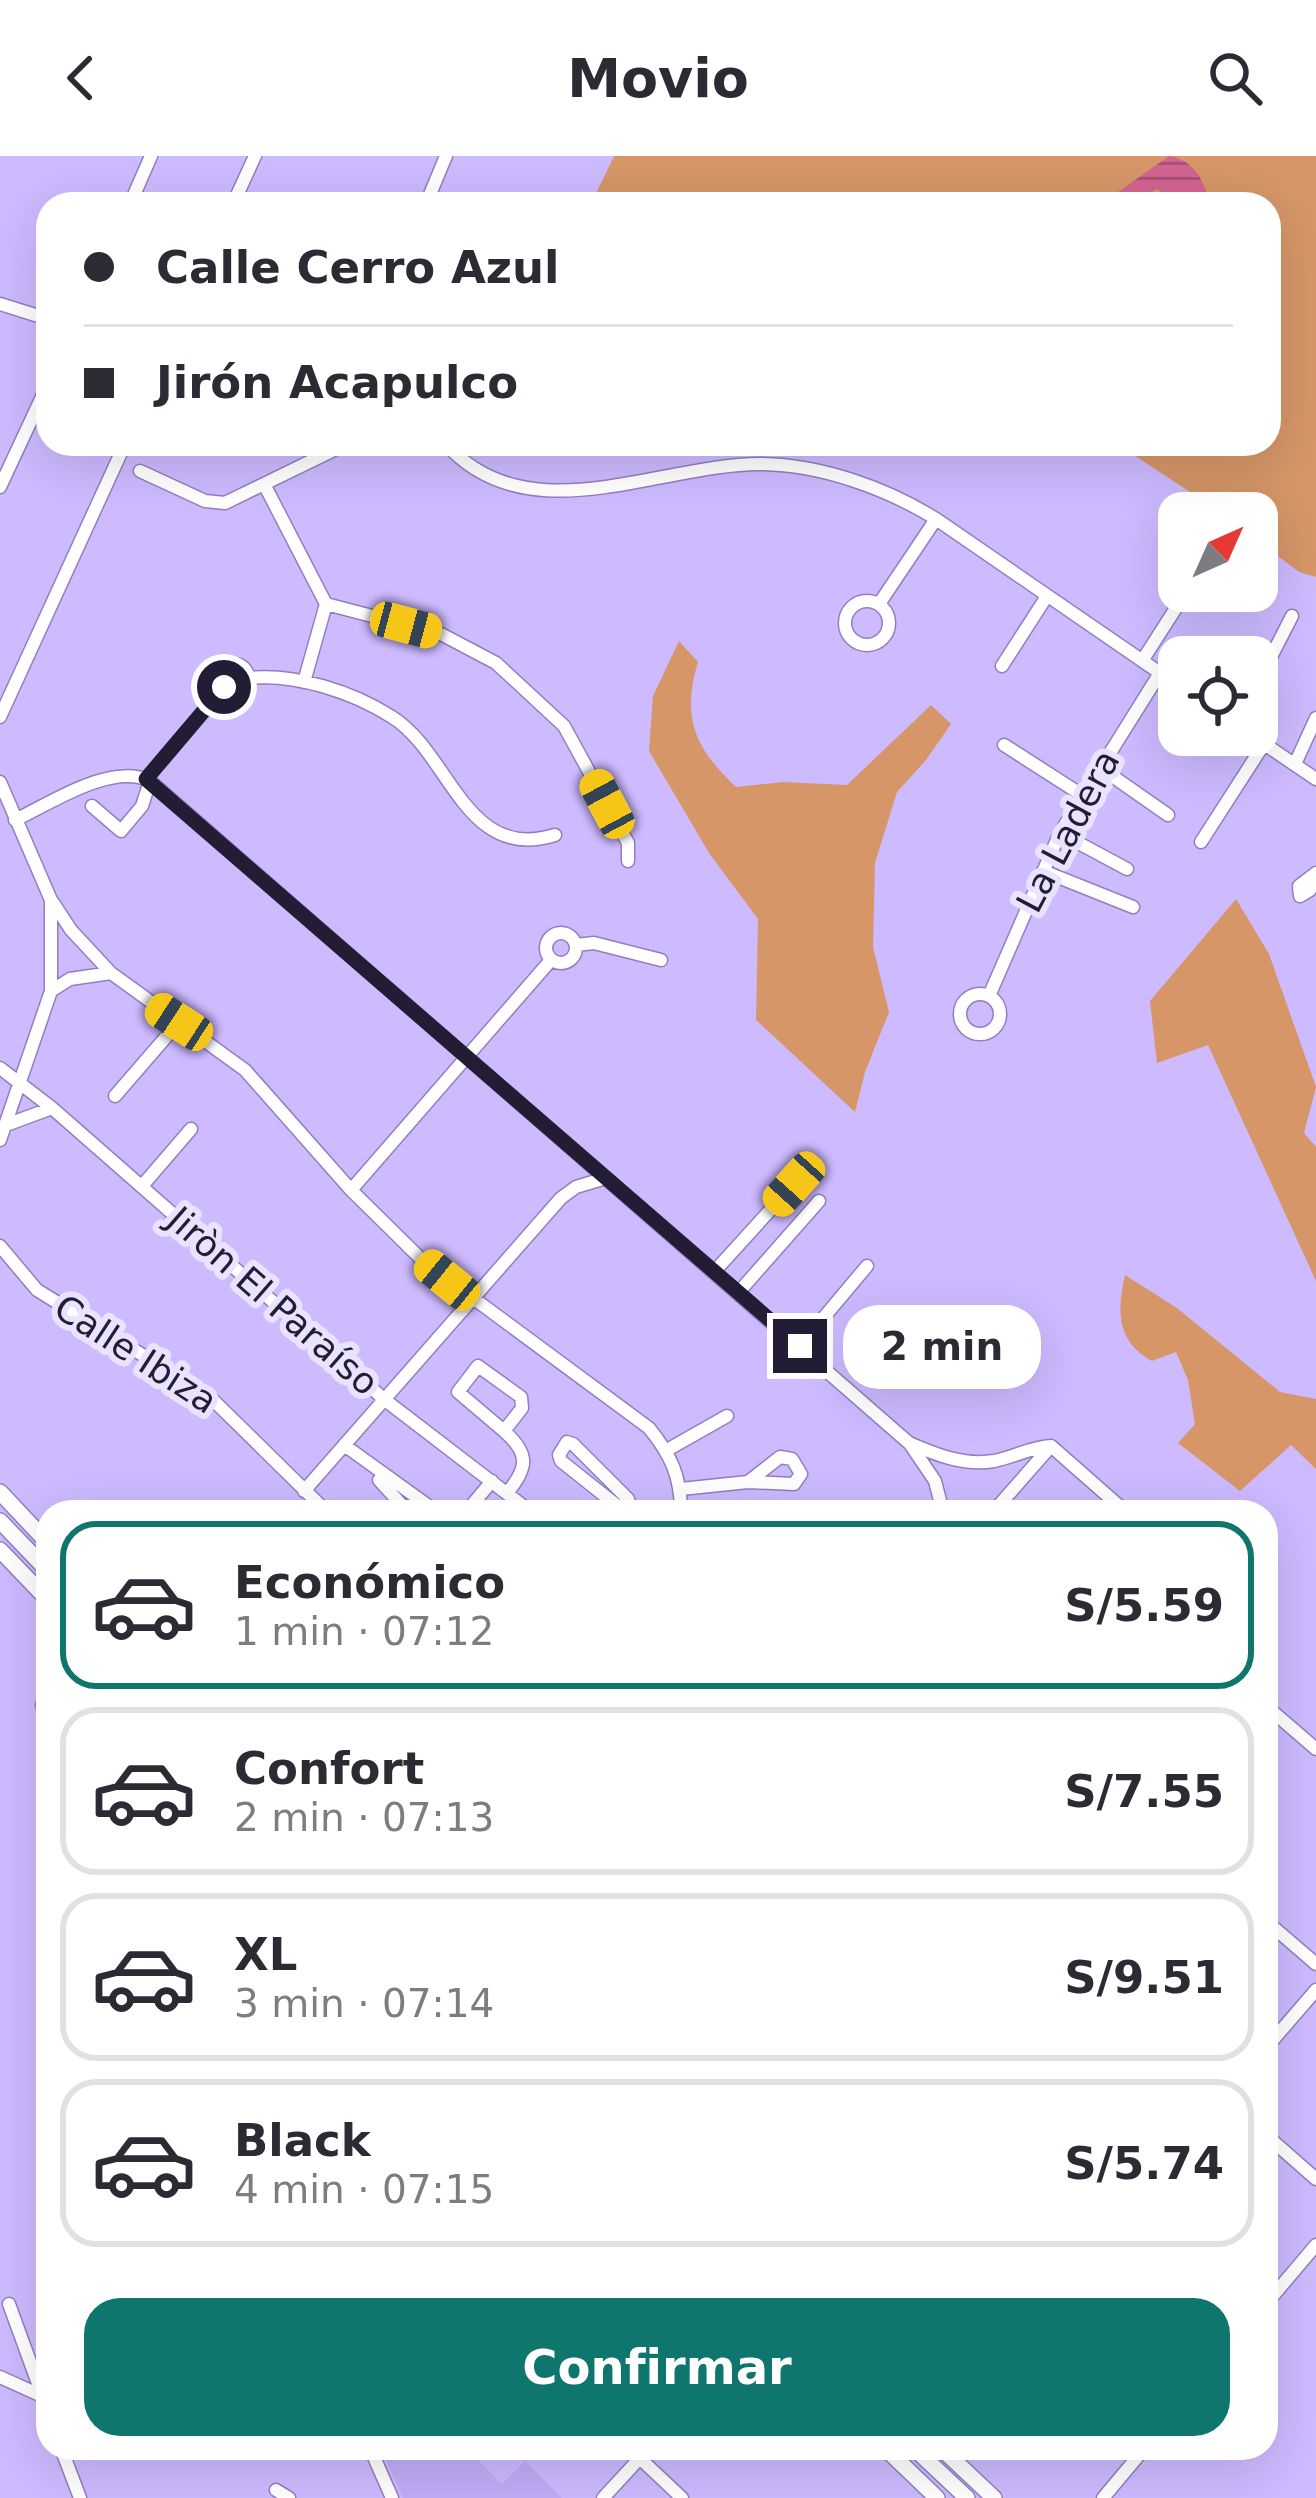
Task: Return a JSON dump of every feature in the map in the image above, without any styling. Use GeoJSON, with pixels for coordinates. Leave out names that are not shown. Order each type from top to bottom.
{"type":"FeatureCollection","features":[{"type":"Feature","properties":{"kind":"main road"},"geometry":{"type":"LineString","coordinates":[[0,1492],[36,1530]]}},
{"type":"Feature","properties":{"kind":"main road"},"geometry":{"type":"LineString","coordinates":[[0,1509],[20,1543]]}},
{"type":"Feature","properties":{"kind":"main road"},"geometry":{"type":"LineString","coordinates":[[0,1521],[36,1559]]}},
{"type":"Feature","properties":{"kind":"main road"},"geometry":{"type":"LineString","coordinates":[[0,1550],[36,1588]]}},
{"type":"Feature","properties":{"kind":"main road"},"geometry":{"type":"LineString","coordinates":[[897,2460],[938,2498]]}},
{"type":"Feature","properties":{"kind":"main road"},"geometry":{"type":"LineString","coordinates":[[931,2460],[967,2498]]}},
{"type":"Feature","properties":{"kind":"main road"},"geometry":{"type":"LineString","coordinates":[[954,2460],[994,2498]]}},
{"type":"Feature","properties":{"kind":"street"},"geometry":{"type":"LineString","coordinates":[[135,192],[151,156]]}},
{"type":"Feature","properties":{"kind":"street"},"geometry":{"type":"LineString","coordinates":[[238,192],[255,156]]}},
{"type":"Feature","properties":{"kind":"street"},"geometry":{"type":"LineString","coordinates":[[431,192],[446,156]]}},
{"type":"Feature","properties":{"kind":"street"},"geometry":{"type":"LineString","coordinates":[[0,304],[36,314]]}},
{"type":"Feature","properties":{"kind":"street"},"geometry":{"type":"LineString","coordinates":[[0,487],[36,410]]}},
{"type":"Feature","properties":{"kind":"street"},"geometry":{"type":"LineString","coordinates":[[0,716],[119,456]]}},
{"type":"Feature","properties":{"kind":"street"},"geometry":{"type":"LineString","coordinates":[[140,471],[214,504],[230,502],[321,456]]}},
{"type":"Feature","properties":{"kind":"street"},"geometry":{"type":"LineString","coordinates":[[461,456],[507,484],[560,490],[765,464],[850,478],[898,496],[935,519],[1158,672]]}},
{"type":"Feature","properties":{"kind":"street"},"geometry":{"type":"LineString","coordinates":[[264,484],[326,604],[304,682]]}},
{"type":"Feature","properties":{"kind":"street"},"geometry":{"type":"LineString","coordinates":[[879,604],[935,519]]}},
{"type":"Feature","properties":{"kind":"street"},"geometry":{"type":"LineString","coordinates":[[1002,666],[1048,596]]}},
{"type":"Feature","properties":{"kind":"street"},"geometry":{"type":"LineString","coordinates":[[326,604],[441,634],[496,662],[565,726],[628,843],[628,861]]}},
{"type":"Feature","properties":{"kind":"street"},"geometry":{"type":"LineString","coordinates":[[1142,661],[1169,612]]}},
{"type":"Feature","properties":{"kind":"street"},"geometry":{"type":"LineString","coordinates":[[1278,643],[1292,616]]}},
{"type":"Feature","properties":{"kind":"street"},"geometry":{"type":"LineString","coordinates":[[224,687],[220,677],[229,664],[244,668],[248,678]]}},
{"type":"Feature","properties":{"kind":"street","name":"La Ladera"},"geometry":{"type":"LineString","coordinates":[[989,996],[1060,832],[1158,676]]}},
{"type":"Feature","properties":{"kind":"street"},"geometry":{"type":"LineString","coordinates":[[248,678],[330,688],[395,718],[470,812],[498,835],[529,839],[555,835]]}},
{"type":"Feature","properties":{"kind":"street"},"geometry":{"type":"LineString","coordinates":[[224,687],[239,691],[248,678]]}},
{"type":"Feature","properties":{"kind":"street"},"geometry":{"type":"LineString","coordinates":[[92,806],[122,831],[142,806],[148,780],[224,687]]}},
{"type":"Feature","properties":{"kind":"street"},"geometry":{"type":"LineString","coordinates":[[1295,764],[1316,718]]}},
{"type":"Feature","properties":{"kind":"street"},"geometry":{"type":"LineString","coordinates":[[1004,745],[1082,795]]}},
{"type":"Feature","properties":{"kind":"street"},"geometry":{"type":"LineString","coordinates":[[1278,753],[1316,779]]}},
{"type":"Feature","properties":{"kind":"street"},"geometry":{"type":"LineString","coordinates":[[1201,842],[1249,756]]}},
{"type":"Feature","properties":{"kind":"street"},"geometry":{"type":"LineString","coordinates":[[1099,766],[1168,815]]}},
{"type":"Feature","properties":{"kind":"street"},"geometry":{"type":"LineString","coordinates":[[15,820],[108,777],[128,774],[148,780],[909,1443],[935,1481],[940,1500]]}},
{"type":"Feature","properties":{"kind":"street"},"geometry":{"type":"LineString","coordinates":[[0,782],[51,900],[70,930],[111,973],[245,1070],[351,1190],[424,1262],[628,1410],[667,1450],[681,1500]]}},
{"type":"Feature","properties":{"kind":"street"},"geometry":{"type":"LineString","coordinates":[[1060,832],[1127,869]]}},
{"type":"Feature","properties":{"kind":"street"},"geometry":{"type":"LineString","coordinates":[[1043,872],[1133,907]]}},
{"type":"Feature","properties":{"kind":"street"},"geometry":{"type":"LineString","coordinates":[[0,1141],[51,991],[51,900]]}},
{"type":"Feature","properties":{"kind":"street"},"geometry":{"type":"LineString","coordinates":[[551,960],[546,947],[553,935],[567,934],[576,945]]}},
{"type":"Feature","properties":{"kind":"street"},"geometry":{"type":"LineString","coordinates":[[576,945],[593,943],[661,960]]}},
{"type":"Feature","properties":{"kind":"street"},"geometry":{"type":"LineString","coordinates":[[551,960],[569,962],[576,945]]}},
{"type":"Feature","properties":{"kind":"street"},"geometry":{"type":"LineString","coordinates":[[351,1190],[551,960]]}},
{"type":"Feature","properties":{"kind":"street"},"geometry":{"type":"LineString","coordinates":[[51,991],[70,979],[111,973]]}},
{"type":"Feature","properties":{"kind":"street"},"geometry":{"type":"LineString","coordinates":[[115,1096],[179,1022]]}},
{"type":"Feature","properties":{"kind":"street","name":"Jiròn El Paraíso"},"geometry":{"type":"LineString","coordinates":[[0,1068],[52,1108],[385,1400],[516,1500]]}},
{"type":"Feature","properties":{"kind":"street"},"geometry":{"type":"LineString","coordinates":[[0,1094],[21,1083]]}},
{"type":"Feature","properties":{"kind":"street"},"geometry":{"type":"LineString","coordinates":[[5,1125],[52,1108]]}},
{"type":"Feature","properties":{"kind":"street"},"geometry":{"type":"LineString","coordinates":[[142,1186],[191,1129]]}},
{"type":"Feature","properties":{"kind":"street"},"geometry":{"type":"LineString","coordinates":[[304,1491],[561,1198],[576,1186],[606,1178]]}},
{"type":"Feature","properties":{"kind":"street"},"geometry":{"type":"LineString","coordinates":[[714,1272],[794,1184]]}},
{"type":"Feature","properties":{"kind":"street"},"geometry":{"type":"LineString","coordinates":[[738,1293],[819,1201]]}},
{"type":"Feature","properties":{"kind":"street","name":"Calle Ibiza"},"geometry":{"type":"LineString","coordinates":[[0,1246],[37,1290],[209,1396],[314,1500]]}},
{"type":"Feature","properties":{"kind":"street"},"geometry":{"type":"LineString","coordinates":[[800,1346],[867,1266]]}},
{"type":"Feature","properties":{"kind":"street"},"geometry":{"type":"LineString","coordinates":[[504,1431],[522,1408],[521,1397],[478,1366],[458,1392],[517,1443],[526,1461],[524,1472],[507,1493]]}},
{"type":"Feature","properties":{"kind":"street"},"geometry":{"type":"LineString","coordinates":[[667,1450],[727,1416]]}},
{"type":"Feature","properties":{"kind":"street"},"geometry":{"type":"LineString","coordinates":[[612,1500],[561,1461],[559,1455],[567,1442],[628,1500]]}},
{"type":"Feature","properties":{"kind":"street"},"geometry":{"type":"LineString","coordinates":[[909,1443],[966,1462],[994,1461],[1051,1446]]}},
{"type":"Feature","properties":{"kind":"street"},"geometry":{"type":"LineString","coordinates":[[344,1445],[397,1500]]}},
{"type":"Feature","properties":{"kind":"street"},"geometry":{"type":"LineString","coordinates":[[1004,1500],[1051,1446]]}},
{"type":"Feature","properties":{"kind":"street"},"geometry":{"type":"LineString","coordinates":[[1051,1446],[1112,1500]]}},
{"type":"Feature","properties":{"kind":"street"},"geometry":{"type":"LineString","coordinates":[[362,1461],[419,1500]]}},
{"type":"Feature","properties":{"kind":"street"},"geometry":{"type":"LineString","coordinates":[[476,1500],[492,1481]]}},
{"type":"Feature","properties":{"kind":"street"},"geometry":{"type":"LineString","coordinates":[[681,1489],[748,1482]]}},
{"type":"Feature","properties":{"kind":"street"},"geometry":{"type":"LineString","coordinates":[[1278,1716],[1316,1749]]}},
{"type":"Feature","properties":{"kind":"street"},"geometry":{"type":"LineString","coordinates":[[1278,1931],[1316,1964]]}},
{"type":"Feature","properties":{"kind":"street"},"geometry":{"type":"LineString","coordinates":[[1278,2034],[1316,1990]]}},
{"type":"Feature","properties":{"kind":"street"},"geometry":{"type":"LineString","coordinates":[[1278,2146],[1316,2179]]}},
{"type":"Feature","properties":{"kind":"street"},"geometry":{"type":"LineString","coordinates":[[1278,2290],[1316,2245]]}},
{"type":"Feature","properties":{"kind":"street"},"geometry":{"type":"LineString","coordinates":[[9,2305],[36,2379]]}},
{"type":"Feature","properties":{"kind":"street"},"geometry":{"type":"LineString","coordinates":[[0,2377],[36,2399]]}},
{"type":"Feature","properties":{"kind":"street"},"geometry":{"type":"LineString","coordinates":[[66,2460],[80,2498]]}},
{"type":"Feature","properties":{"kind":"street"},"geometry":{"type":"LineString","coordinates":[[375,2460],[392,2498]]}},
{"type":"Feature","properties":{"kind":"street"},"geometry":{"type":"LineString","coordinates":[[602,2498],[629,2460]]}},
{"type":"Feature","properties":{"kind":"street"},"geometry":{"type":"LineString","coordinates":[[641,2460],[682,2498]]}},
{"type":"Feature","properties":{"kind":"street"},"geometry":{"type":"LineString","coordinates":[[911,2473],[918,2460]]}},
{"type":"Feature","properties":{"kind":"street"},"geometry":{"type":"LineString","coordinates":[[1103,2498],[1135,2460]]}},
{"type":"Feature","properties":{"kind":"shaded area"},"geometry":{"type":"Polygon","coordinates":[[[614,156],[1316,156],[1316,577],[1299,572],[1278,556],[1278,492],[1190,492],[1135,456],[1281,456],[1281,192],[597,192],[614,156]]]}},
{"type":"Feature","properties":{"kind":"shaded area"},"geometry":{"type":"Polygon","coordinates":[[[1169,156],[1197,173],[1206,192],[1157,189],[1118,192],[1169,156]]]}},
{"type":"Feature","properties":{"kind":"shaded area"},"geometry":{"type":"Polygon","coordinates":[[[679,641],[698,662],[691,700],[695,731],[710,759],[736,787],[783,782],[847,785],[931,705],[951,724],[897,792],[875,863],[873,947],[889,1012],[855,1112],[756,1020],[758,919],[709,853],[649,751],[653,696],[679,641]]]}},
{"type":"Feature","properties":{"kind":"shaded area"},"geometry":{"type":"Polygon","coordinates":[[[1236,899],[1269,954],[1316,1087],[1304,1133],[1316,1147],[1316,1281],[1208,1045],[1157,1063],[1150,1001],[1236,899]]]}},
{"type":"Feature","properties":{"kind":"shaded area"},"geometry":{"type":"Polygon","coordinates":[[[1125,1275],[1177,1308],[1280,1392],[1316,1399],[1316,1469],[1291,1445],[1240,1491],[1178,1443],[1195,1424],[1188,1380],[1176,1352],[1152,1361],[1131,1344],[1122,1324],[1125,1275]]]}},
{"type":"Feature","properties":{"kind":"shaded area"},"geometry":{"type":"Polygon","coordinates":[[[386,2460],[478,2460],[502,2484],[525,2461],[562,2498],[403,2498],[386,2460]]]}},
{"type":"Feature","properties":{"kind":"route"},"geometry":{"type":"LineString","coordinates":[[224,687],[146,779],[800,1346]]}}]}
